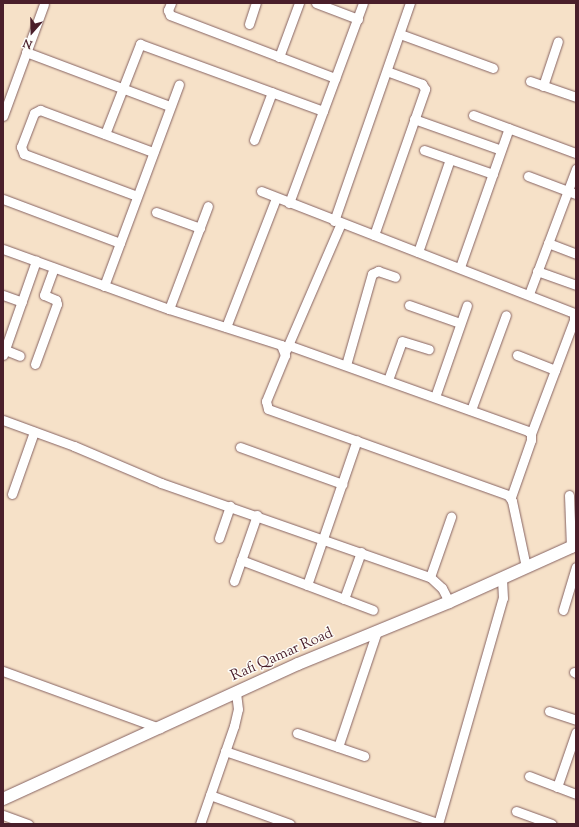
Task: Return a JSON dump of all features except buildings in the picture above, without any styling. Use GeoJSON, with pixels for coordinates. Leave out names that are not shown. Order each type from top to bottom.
{"type":"FeatureCollection","features":[{"type":"Feature","properties":{"kind":"street"},"geometry":{"type":"LineString","coordinates":[[171,3],[168,10],[170,15],[336,78]]}},
{"type":"Feature","properties":{"kind":"street"},"geometry":{"type":"LineString","coordinates":[[249,24],[256,3]]}},
{"type":"Feature","properties":{"kind":"street"},"geometry":{"type":"LineString","coordinates":[[280,56],[300,3]]}},
{"type":"Feature","properties":{"kind":"street"},"geometry":{"type":"LineString","coordinates":[[316,3],[358,19]]}},
{"type":"Feature","properties":{"kind":"street"},"geometry":{"type":"LineString","coordinates":[[289,203],[364,3]]}},
{"type":"Feature","properties":{"kind":"street"},"geometry":{"type":"LineString","coordinates":[[410,3],[337,222],[287,348],[284,360],[266,401],[268,409],[358,440],[511,497]]}},
{"type":"Feature","properties":{"kind":"street"},"geometry":{"type":"LineString","coordinates":[[3,116],[6,94],[26,52],[44,4]]}},
{"type":"Feature","properties":{"kind":"street"},"geometry":{"type":"LineString","coordinates":[[400,34],[493,68]]}},
{"type":"Feature","properties":{"kind":"street"},"geometry":{"type":"LineString","coordinates":[[543,86],[558,41]]}},
{"type":"Feature","properties":{"kind":"street"},"geometry":{"type":"LineString","coordinates":[[105,134],[140,44],[323,111]]}},
{"type":"Feature","properties":{"kind":"street"},"geometry":{"type":"LineString","coordinates":[[26,52],[170,106]]}},
{"type":"Feature","properties":{"kind":"street"},"geometry":{"type":"LineString","coordinates":[[374,235],[424,86],[387,71]]}},
{"type":"Feature","properties":{"kind":"street"},"geometry":{"type":"LineString","coordinates":[[530,81],[576,97]]}},
{"type":"Feature","properties":{"kind":"street"},"geometry":{"type":"LineString","coordinates":[[104,286],[179,84]]}},
{"type":"Feature","properties":{"kind":"street"},"geometry":{"type":"LineString","coordinates":[[254,140],[272,92]]}},
{"type":"Feature","properties":{"kind":"street"},"geometry":{"type":"LineString","coordinates":[[137,196],[21,151],[34,113],[37,110],[153,152]]}},
{"type":"Feature","properties":{"kind":"street"},"geometry":{"type":"LineString","coordinates":[[473,115],[576,153]]}},
{"type":"Feature","properties":{"kind":"street"},"geometry":{"type":"LineString","coordinates":[[414,119],[501,150]]}},
{"type":"Feature","properties":{"kind":"street"},"geometry":{"type":"LineString","coordinates":[[460,267],[509,128]]}},
{"type":"Feature","properties":{"kind":"street"},"geometry":{"type":"LineString","coordinates":[[424,150],[493,174]]}},
{"type":"Feature","properties":{"kind":"street"},"geometry":{"type":"LineString","coordinates":[[418,252],[450,159]]}},
{"type":"Feature","properties":{"kind":"street"},"geometry":{"type":"LineString","coordinates":[[529,294],[548,243],[572,193],[576,169]]}},
{"type":"Feature","properties":{"kind":"street"},"geometry":{"type":"LineString","coordinates":[[528,176],[572,193]]}},
{"type":"Feature","properties":{"kind":"street"},"geometry":{"type":"LineString","coordinates":[[261,191],[337,222],[460,267],[574,313],[574,320],[531,434],[511,497],[526,567]]}},
{"type":"Feature","properties":{"kind":"street"},"geometry":{"type":"LineString","coordinates":[[226,327],[276,198]]}},
{"type":"Feature","properties":{"kind":"street"},"geometry":{"type":"LineString","coordinates":[[3,199],[120,243]]}},
{"type":"Feature","properties":{"kind":"street"},"geometry":{"type":"LineString","coordinates":[[169,309],[208,206]]}},
{"type":"Feature","properties":{"kind":"street"},"geometry":{"type":"LineString","coordinates":[[156,212],[200,228]]}},
{"type":"Feature","properties":{"kind":"street"},"geometry":{"type":"LineString","coordinates":[[548,243],[576,254]]}},
{"type":"Feature","properties":{"kind":"street"},"geometry":{"type":"LineString","coordinates":[[3,249],[169,309],[276,343],[287,348],[346,365],[472,410],[531,434]]}},
{"type":"Feature","properties":{"kind":"street"},"geometry":{"type":"LineString","coordinates":[[20,356],[4,351],[36,261]]}},
{"type":"Feature","properties":{"kind":"street"},"geometry":{"type":"LineString","coordinates":[[35,364],[57,304],[56,300],[44,295],[54,268]]}},
{"type":"Feature","properties":{"kind":"street"},"geometry":{"type":"LineString","coordinates":[[346,365],[372,274],[378,271],[395,277]]}},
{"type":"Feature","properties":{"kind":"street"},"geometry":{"type":"LineString","coordinates":[[537,271],[576,285]]}},
{"type":"Feature","properties":{"kind":"street"},"geometry":{"type":"LineString","coordinates":[[3,295],[22,302]]}},
{"type":"Feature","properties":{"kind":"street"},"geometry":{"type":"LineString","coordinates":[[409,305],[460,323]]}},
{"type":"Feature","properties":{"kind":"street"},"geometry":{"type":"LineString","coordinates":[[435,397],[467,305]]}},
{"type":"Feature","properties":{"kind":"street"},"geometry":{"type":"LineString","coordinates":[[472,410],[506,315]]}},
{"type":"Feature","properties":{"kind":"street"},"geometry":{"type":"LineString","coordinates":[[388,380],[402,341],[428,349]]}},
{"type":"Feature","properties":{"kind":"street"},"geometry":{"type":"LineString","coordinates":[[517,355],[555,370]]}},
{"type":"Feature","properties":{"kind":"street"},"geometry":{"type":"LineString","coordinates":[[3,420],[74,446],[161,483],[323,538],[430,577],[442,588],[449,602]]}},
{"type":"Feature","properties":{"kind":"street"},"geometry":{"type":"LineString","coordinates":[[12,494],[34,432]]}},
{"type":"Feature","properties":{"kind":"street"},"geometry":{"type":"LineString","coordinates":[[307,584],[358,440]]}},
{"type":"Feature","properties":{"kind":"street"},"geometry":{"type":"LineString","coordinates":[[240,447],[342,484]]}},
{"type":"Feature","properties":{"kind":"street"},"geometry":{"type":"LineString","coordinates":[[569,495],[573,546]]}},
{"type":"Feature","properties":{"kind":"street"},"geometry":{"type":"LineString","coordinates":[[219,538],[230,506]]}},
{"type":"Feature","properties":{"kind":"street"},"geometry":{"type":"LineString","coordinates":[[234,581],[257,515]]}},
{"type":"Feature","properties":{"kind":"street"},"geometry":{"type":"LineString","coordinates":[[430,577],[451,517]]}},
{"type":"Feature","properties":{"kind":"street","name":"Rafi Qamar Road"},"geometry":{"type":"LineString","coordinates":[[3,799],[236,693],[502,579],[573,546]]}},
{"type":"Feature","properties":{"kind":"street"},"geometry":{"type":"LineString","coordinates":[[344,599],[361,552]]}},
{"type":"Feature","properties":{"kind":"street"},"geometry":{"type":"LineString","coordinates":[[241,560],[373,610]]}},
{"type":"Feature","properties":{"kind":"street"},"geometry":{"type":"LineString","coordinates":[[563,610],[576,567]]}},
{"type":"Feature","properties":{"kind":"street"},"geometry":{"type":"LineString","coordinates":[[225,751],[438,823],[503,598],[502,579]]}},
{"type":"Feature","properties":{"kind":"street"},"geometry":{"type":"LineString","coordinates":[[338,747],[377,632]]}},
{"type":"Feature","properties":{"kind":"street"},"geometry":{"type":"LineString","coordinates":[[3,671],[160,728]]}},
{"type":"Feature","properties":{"kind":"street"},"geometry":{"type":"LineString","coordinates":[[200,824],[238,709],[236,693]]}},
{"type":"Feature","properties":{"kind":"street"},"geometry":{"type":"LineString","coordinates":[[549,711],[576,720]]}},
{"type":"Feature","properties":{"kind":"street"},"geometry":{"type":"LineString","coordinates":[[557,787],[576,732]]}},
{"type":"Feature","properties":{"kind":"street"},"geometry":{"type":"LineString","coordinates":[[297,733],[364,756]]}},
{"type":"Feature","properties":{"kind":"street"},"geometry":{"type":"LineString","coordinates":[[529,776],[576,794]]}},
{"type":"Feature","properties":{"kind":"street"},"geometry":{"type":"LineString","coordinates":[[210,796],[290,824]]}},
{"type":"Feature","properties":{"kind":"street"},"geometry":{"type":"LineString","coordinates":[[516,810],[552,824]]}},
{"type":"Feature","properties":{"kind":"street"},"geometry":{"type":"LineString","coordinates":[[3,815],[28,824]]}}]}
